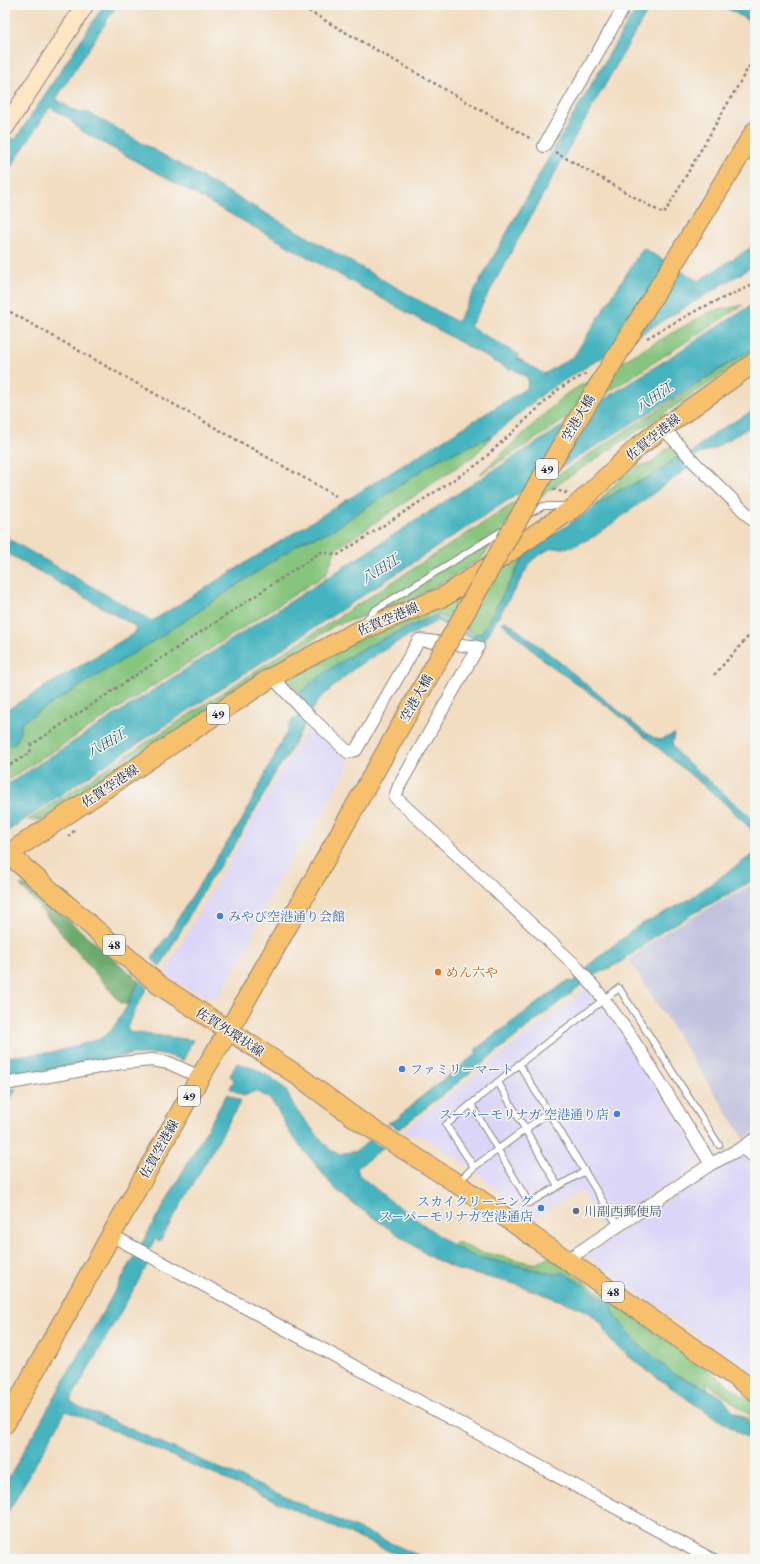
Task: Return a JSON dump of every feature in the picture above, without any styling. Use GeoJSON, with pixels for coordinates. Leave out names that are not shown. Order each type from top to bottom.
{"type":"FeatureCollection","features":[{"type":"Feature","properties":{"kind":"main road","name":"空港大橋"},"geometry":{"type":"LineString","coordinates":[[375,771],[538,484],[755,132]]}},
{"type":"Feature","properties":{"kind":"main road","name":"佐賀空港線"},"geometry":{"type":"LineString","coordinates":[[6,854],[272,677],[354,633],[444,596],[575,507],[639,446],[755,362]]}},
{"type":"Feature","properties":{"kind":"main road","name":"佐賀空港線"},"geometry":{"type":"LineString","coordinates":[[5,1424],[200,1077],[229,1030],[375,771]]}},
{"type":"Feature","properties":{"kind":"main road","name":"佐賀外環状線"},"geometry":{"type":"LineString","coordinates":[[6,854],[159,985],[294,1073],[358,1120],[463,1188]]}},
{"type":"Feature","properties":{"kind":"main road","name":"48"},"geometry":{"type":"LineString","coordinates":[[463,1188],[755,1391]]}},
{"type":"Feature","properties":{"kind":"street"},"geometry":{"type":"LineString","coordinates":[[5,128],[85,5]]}},
{"type":"Feature","properties":{"kind":"street"},"geometry":{"type":"LineString","coordinates":[[544,146],[625,5]]}},
{"type":"Feature","properties":{"kind":"street"},"geometry":{"type":"LineString","coordinates":[[662,428],[755,522]]}},
{"type":"Feature","properties":{"kind":"street"},"geometry":{"type":"LineString","coordinates":[[272,677],[307,714],[348,752],[356,750],[419,640],[478,646],[399,786],[395,797],[586,977],[622,1022],[711,1164]]}},
{"type":"Feature","properties":{"kind":"street"},"geometry":{"type":"LineString","coordinates":[[5,1084],[120,1063],[152,1060],[169,1063],[200,1077]]}},
{"type":"Feature","properties":{"kind":"street"},"geometry":{"type":"LineString","coordinates":[[566,1260],[711,1164],[742,1148],[755,1139]]}},
{"type":"Feature","properties":{"kind":"street"},"geometry":{"type":"LineString","coordinates":[[742,1148],[755,1157]]}},
{"type":"Feature","properties":{"kind":"street"},"geometry":{"type":"LineString","coordinates":[[111,1235],[711,1559]]}},
{"type":"Feature","properties":{"kind":"lane"},"geometry":{"type":"LineString","coordinates":[[354,633],[375,610],[543,506],[575,507]]}},
{"type":"Feature","properties":{"kind":"lane"},"geometry":{"type":"LineString","coordinates":[[474,1167],[446,1126],[520,1064],[619,988],[719,1145]]}},
{"type":"Feature","properties":{"kind":"lane"},"geometry":{"type":"LineString","coordinates":[[520,1064],[618,1226]]}},
{"type":"Feature","properties":{"kind":"lane"},"geometry":{"type":"LineString","coordinates":[[498,1082],[558,1186]]}},
{"type":"Feature","properties":{"kind":"lane"},"geometry":{"type":"LineString","coordinates":[[471,1104],[529,1203],[585,1171]]}},
{"type":"Feature","properties":{"kind":"lane"},"geometry":{"type":"LineString","coordinates":[[463,1188],[474,1167],[549,1112]]}},
{"type":"Feature","properties":{"kind":"path"},"geometry":{"type":"LineString","coordinates":[[298,5],[664,214],[755,56]]}},
{"type":"Feature","properties":{"kind":"path"},"geometry":{"type":"LineString","coordinates":[[647,338],[701,308],[755,284]]}},
{"type":"Feature","properties":{"kind":"path"},"geometry":{"type":"LineString","coordinates":[[5,309],[336,496]]}},
{"type":"Feature","properties":{"kind":"path"},"geometry":{"type":"LineString","coordinates":[[5,768],[30,753],[31,745],[321,552],[338,555],[478,464],[560,388],[593,369]]}},
{"type":"Feature","properties":{"kind":"path"},"geometry":{"type":"LineString","coordinates":[[714,675],[755,629]]}},
{"type":"Feature","properties":{"kind":"shaded area"},"geometry":{"type":"Polygon","coordinates":[[[311,724],[350,763],[312,832],[295,852],[261,911],[252,939],[218,997],[208,997],[186,988],[164,973],[278,776],[311,724]]]}},
{"type":"Feature","properties":{"kind":"shaded area"},"geometry":{"type":"Polygon","coordinates":[[[755,883],[755,1131],[744,1139],[629,960],[664,933],[755,883]]]}},
{"type":"Feature","properties":{"kind":"shaded area"},"geometry":{"type":"Polygon","coordinates":[[[588,987],[617,1022],[704,1161],[620,1215],[601,1225],[580,1190],[530,1221],[481,1176],[425,1138],[401,1132],[588,987]]]}},
{"type":"Feature","properties":{"kind":"shaded area"},"geometry":{"type":"Polygon","coordinates":[[[755,1144],[755,1377],[586,1256],[707,1174],[755,1144]]]}},
{"type":"Feature","properties":{"kind":"green space"},"geometry":{"type":"Polygon","coordinates":[[[743,305],[479,475],[566,394],[709,312],[743,305]]]}},
{"type":"Feature","properties":{"kind":"green space"},"geometry":{"type":"Polygon","coordinates":[[[755,347],[755,355],[726,372],[513,514],[482,558],[409,602],[335,625],[43,820],[28,820],[300,642],[755,347]]]}},
{"type":"Feature","properties":{"kind":"green space"},"geometry":{"type":"Polygon","coordinates":[[[492,436],[475,455],[336,549],[326,574],[5,782],[5,744],[12,745],[17,741],[22,722],[303,541],[331,531],[437,460],[492,436]]]}},
{"type":"Feature","properties":{"kind":"green space"},"geometry":{"type":"Polygon","coordinates":[[[669,447],[679,455],[656,474],[618,491],[589,512],[630,468],[649,464],[669,447]]]}},
{"type":"Feature","properties":{"kind":"green space"},"geometry":{"type":"Polygon","coordinates":[[[526,553],[481,634],[475,634],[438,615],[354,653],[310,684],[299,694],[290,678],[345,644],[435,610],[526,553]]]}},
{"type":"Feature","properties":{"kind":"green space"},"geometry":{"type":"Polygon","coordinates":[[[20,885],[27,885],[139,981],[128,1005],[121,1003],[20,885]]]}},
{"type":"Feature","properties":{"kind":"green space"},"geometry":{"type":"Polygon","coordinates":[[[456,1241],[476,1251],[535,1264],[550,1257],[755,1404],[755,1419],[706,1382],[708,1389],[674,1374],[642,1348],[615,1316],[612,1305],[564,1273],[554,1274],[474,1256],[453,1246],[456,1241]]]}},
{"type":"Feature","properties":{"kind":"green space"},"geometry":{"type":"Polygon","coordinates":[[[732,1411],[755,1421],[755,1427],[732,1411]]]}},
{"type":"Feature","properties":{"kind":"water"},"geometry":{"type":"Polygon","coordinates":[[[104,5],[117,5],[56,99],[73,110],[89,113],[457,322],[557,143],[638,5],[651,5],[568,149],[470,327],[519,355],[517,358],[544,374],[574,356],[643,248],[698,281],[755,245],[755,265],[548,390],[492,436],[437,460],[331,531],[303,541],[160,637],[22,722],[17,741],[12,745],[5,744],[5,711],[136,632],[135,626],[5,552],[5,537],[152,621],[527,388],[528,378],[511,368],[510,370],[80,130],[68,118],[50,107],[5,176],[5,156],[7,153],[5,152],[5,135],[15,140],[104,5]]]}},
{"type":"Feature","properties":{"kind":"water"},"geometry":{"type":"Polygon","coordinates":[[[721,5],[748,5],[755,9],[755,24],[721,5]]]}},
{"type":"Feature","properties":{"kind":"water","name":"八田江"},"geometry":{"type":"Polygon","coordinates":[[[755,303],[755,347],[499,506],[78,783],[5,833],[5,786],[755,303]]]}},
{"type":"Feature","properties":{"kind":"water"},"geometry":{"type":"Polygon","coordinates":[[[755,410],[755,424],[713,449],[697,455],[689,463],[688,468],[595,536],[572,547],[549,549],[532,560],[481,646],[471,640],[475,634],[481,634],[526,553],[618,491],[656,474],[679,455],[683,458],[687,456],[708,438],[755,410]]]}},
{"type":"Feature","properties":{"kind":"water"},"geometry":{"type":"Polygon","coordinates":[[[438,615],[435,622],[399,641],[356,667],[318,700],[287,757],[274,774],[234,846],[209,881],[160,967],[152,959],[163,941],[168,937],[175,923],[206,874],[241,822],[293,719],[302,715],[299,694],[329,669],[346,659],[379,641],[438,615]]]}},
{"type":"Feature","properties":{"kind":"water"},"geometry":{"type":"Polygon","coordinates":[[[503,621],[506,621],[557,660],[645,733],[659,740],[675,734],[672,743],[678,754],[755,821],[755,833],[720,799],[610,708],[545,661],[502,623],[503,621]]]}},
{"type":"Feature","properties":{"kind":"water"},"geometry":{"type":"Polygon","coordinates":[[[755,853],[755,879],[664,930],[621,962],[591,977],[399,1129],[388,1123],[397,1119],[416,1101],[476,1054],[476,1049],[567,981],[572,982],[584,974],[590,964],[638,926],[685,902],[755,853]]]}},
{"type":"Feature","properties":{"kind":"water"},"geometry":{"type":"Polygon","coordinates":[[[139,981],[147,987],[127,1026],[129,1032],[193,1040],[183,1060],[164,1054],[133,1054],[5,1078],[5,1057],[55,1052],[100,1039],[111,1031],[128,1005],[139,981]]]}},
{"type":"Feature","properties":{"kind":"water"},"geometry":{"type":"Polygon","coordinates":[[[237,1063],[251,1067],[270,1077],[285,1089],[297,1111],[330,1150],[339,1154],[357,1151],[370,1140],[383,1148],[357,1168],[359,1175],[388,1199],[453,1246],[474,1256],[554,1274],[564,1273],[612,1305],[615,1316],[642,1348],[674,1374],[722,1397],[732,1411],[755,1427],[755,1443],[696,1405],[639,1365],[611,1341],[602,1325],[590,1313],[515,1284],[458,1270],[432,1258],[355,1205],[335,1189],[290,1133],[277,1109],[268,1097],[255,1091],[244,1096],[230,1088],[234,1080],[230,1076],[237,1063]]]}},
{"type":"Feature","properties":{"kind":"water"},"geometry":{"type":"Polygon","coordinates":[[[16,1089],[5,1109],[5,1093],[7,1090],[16,1089]]]}},
{"type":"Feature","properties":{"kind":"water"},"geometry":{"type":"Polygon","coordinates":[[[227,1094],[241,1101],[160,1241],[155,1239],[144,1259],[149,1262],[70,1401],[80,1407],[427,1559],[407,1559],[76,1414],[66,1411],[5,1517],[5,1484],[227,1094]]]}},
{"type":"Feature","properties":{"kind":"waterway"},"geometry":{"type":"LineString","coordinates":[[437,619],[451,626]]}},
{"type":"Feature","properties":{"kind":"waterway"},"geometry":{"type":"LineString","coordinates":[[461,631],[473,637]]}},
{"type":"Feature","properties":{"kind":"place","name":"みやび空港通り会館"},"geometry":{"type":"Point","coordinates":[220,916]}},
{"type":"Feature","properties":{"kind":"place","name":"めん六や"},"geometry":{"type":"Point","coordinates":[438,972]}},
{"type":"Feature","properties":{"kind":"place","name":"ファミリーマート"},"geometry":{"type":"Point","coordinates":[402,1069]}},
{"type":"Feature","properties":{"kind":"place","name":"スーパーモリナガ 空港通り店"},"geometry":{"type":"Point","coordinates":[617,1114]}},
{"type":"Feature","properties":{"kind":"place","name":"スカイクリーニング スーパーモリナガ空港通店"},"geometry":{"type":"Point","coordinates":[541,1208]}},
{"type":"Feature","properties":{"kind":"place","name":"川副西郵便局"},"geometry":{"type":"Point","coordinates":[576,1211]}}]}
